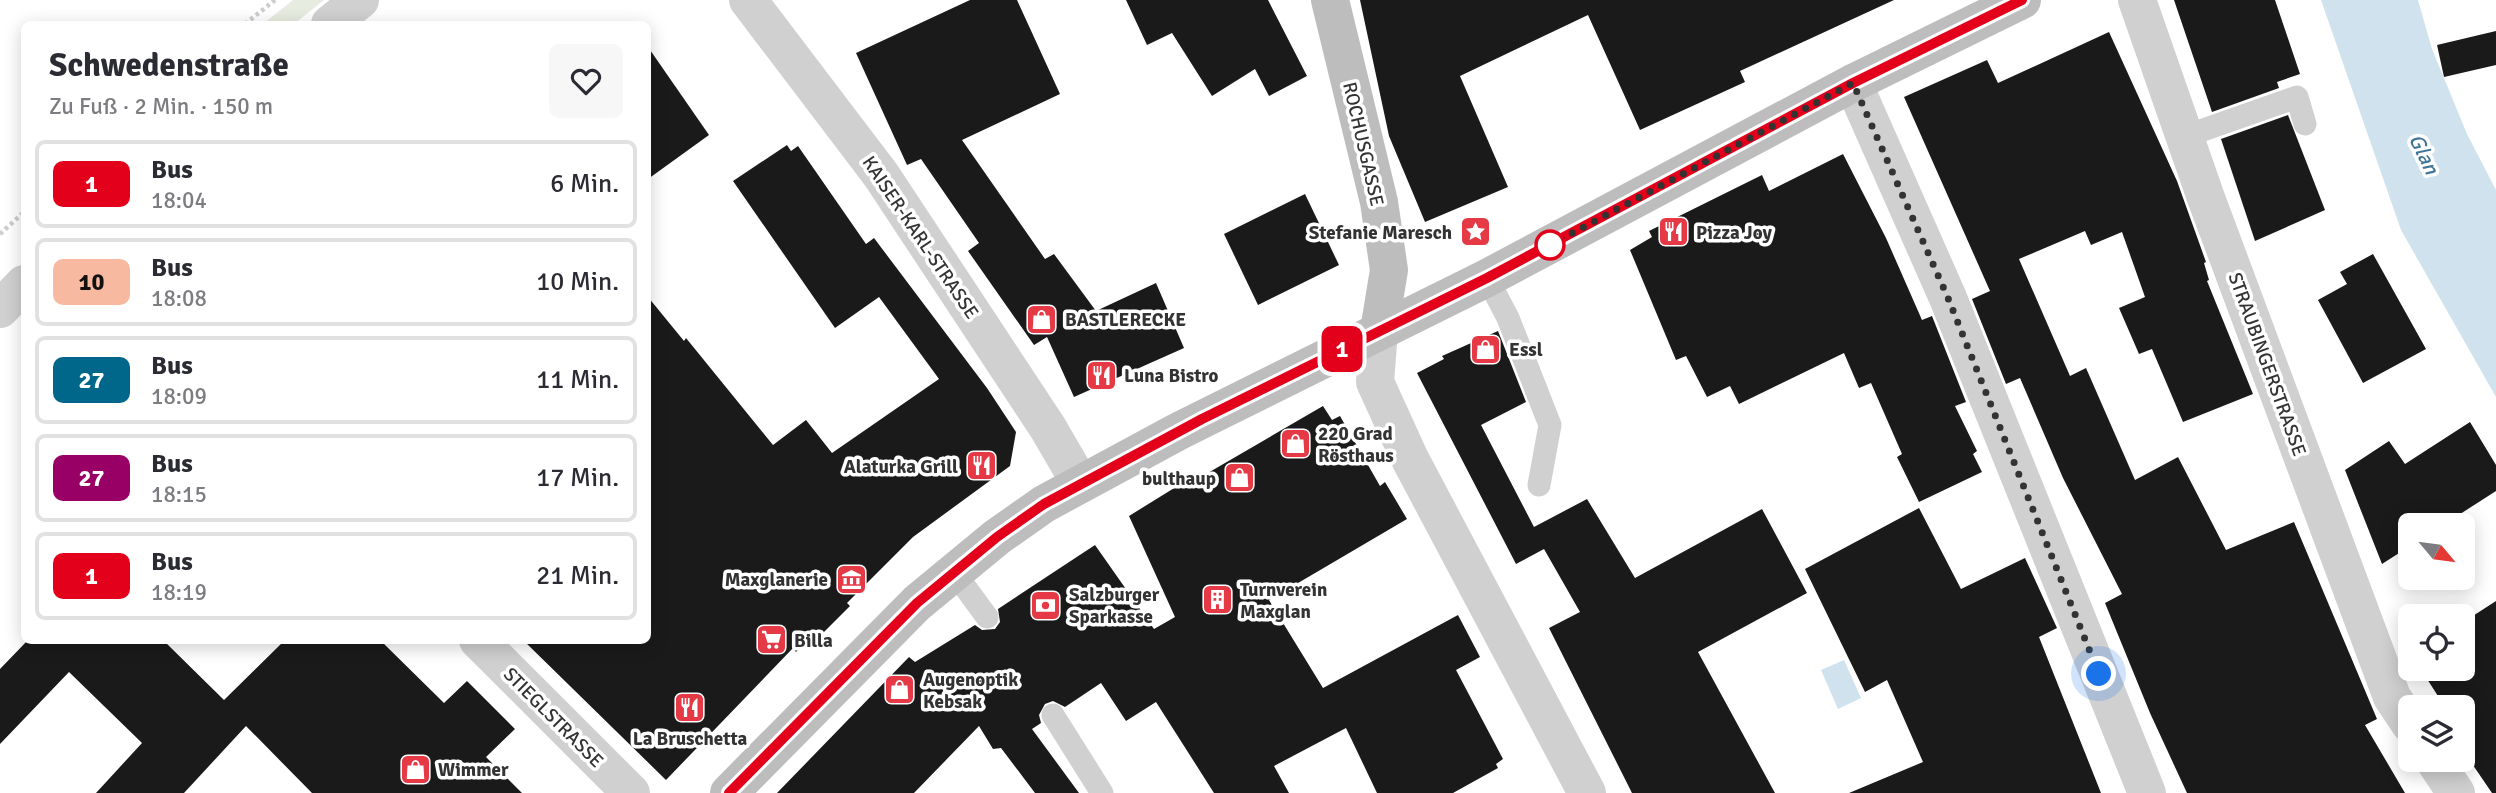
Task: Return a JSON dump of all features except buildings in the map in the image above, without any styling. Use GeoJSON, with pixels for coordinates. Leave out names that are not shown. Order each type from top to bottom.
{"type":"FeatureCollection","features":[{"type":"Feature","properties":{"kind":"street"},"geometry":{"type":"LineString","coordinates":[[334,21],[360,0]]}},
{"type":"Feature","properties":{"kind":"street","name":"KAISER-KARL-STRASSE"},"geometry":{"type":"LineString","coordinates":[[748,0],[881,175],[1048,428],[1080,482]]}},
{"type":"Feature","properties":{"kind":"street","name":"ROCHUSGASSE"},"geometry":{"type":"LineString","coordinates":[[1330,0],[1379,202],[1389,270],[1379,331]]}},
{"type":"Feature","properties":{"kind":"street"},"geometry":{"type":"LineString","coordinates":[[729,793],[917,603],[1044,504],[1080,482],[1487,278],[1853,83],[2022,0]]}},
{"type":"Feature","properties":{"kind":"street","name":"STRAUBINGERSTRASSE"},"geometry":{"type":"LineString","coordinates":[[2137,0],[2206,198],[2392,697],[2398,706]]}},
{"type":"Feature","properties":{"kind":"street"},"geometry":{"type":"LineString","coordinates":[[1853,83],[1948,298],[2147,793]]}},
{"type":"Feature","properties":{"kind":"street"},"geometry":{"type":"LineString","coordinates":[[0,309],[21,287]]}},
{"type":"Feature","properties":{"kind":"street"},"geometry":{"type":"LineString","coordinates":[[1379,331],[1375,382],[1410,459],[1587,793]]}},
{"type":"Feature","properties":{"kind":"street","name":"STIEGLSTRASSE"},"geometry":{"type":"LineString","coordinates":[[482,644],[631,793]]}},
{"type":"Feature","properties":{"kind":"street"},"geometry":{"type":"LineString","coordinates":[[2442,772],[2456,793]]}},
{"type":"Feature","properties":{"kind":"lane"},"geometry":{"type":"LineString","coordinates":[[2186,136],[2297,97],[2305,124]]}},
{"type":"Feature","properties":{"kind":"lane"},"geometry":{"type":"LineString","coordinates":[[1487,278],[1508,318],[1550,425],[1539,485]]}},
{"type":"Feature","properties":{"kind":"lane"},"geometry":{"type":"LineString","coordinates":[[954,572],[987,617]]}},
{"type":"Feature","properties":{"kind":"lane"},"geometry":{"type":"LineString","coordinates":[[1053,715],[1102,793]]}},
{"type":"Feature","properties":{"kind":"path"},"geometry":{"type":"LineString","coordinates":[[249,21],[275,0]]}},
{"type":"Feature","properties":{"kind":"path"},"geometry":{"type":"LineString","coordinates":[[0,234],[21,215]]}},
{"type":"Feature","properties":{"kind":"shaded area"},"geometry":{"type":"Polygon","coordinates":[[[293,0],[324,0],[298,21],[267,21],[293,0]]]}},
{"type":"Feature","properties":{"kind":"water","name":"Glan"},"geometry":{"type":"Polygon","coordinates":[[[2321,0],[2418,0],[2432,49],[2467,134],[2496,190],[2496,397],[2401,230],[2321,0]]]}},
{"type":"Feature","properties":{"kind":"water"},"geometry":{"type":"Polygon","coordinates":[[[1844,660],[1861,698],[1838,709],[1821,670],[1844,660]]]}},
{"type":"Feature","properties":{"kind":"bus line","name":"1"},"geometry":{"type":"LineString","coordinates":[[729,793],[917,603],[997,537],[1044,504],[1080,482],[1202,419],[1487,278],[1853,83],[2022,0]]}},
{"type":"Feature","properties":{"kind":"place","name":"Stefanie Maresch"},"geometry":{"type":"Point","coordinates":[1475,232]}},
{"type":"Feature","properties":{"kind":"place","name":"Pizza Joy"},"geometry":{"type":"Point","coordinates":[1673,232]}},
{"type":"Feature","properties":{"kind":"place","name":"BASTLERECKE"},"geometry":{"type":"Point","coordinates":[1042,319]}},
{"type":"Feature","properties":{"kind":"place","name":"Essl"},"geometry":{"type":"Point","coordinates":[1486,349]}},
{"type":"Feature","properties":{"kind":"place","name":"Luna Bistro"},"geometry":{"type":"Point","coordinates":[1101,375]}},
{"type":"Feature","properties":{"kind":"place","name":"220 Grad Rösthaus"},"geometry":{"type":"Point","coordinates":[1295,444]}},
{"type":"Feature","properties":{"kind":"place","name":"Alaturka Grill"},"geometry":{"type":"Point","coordinates":[981,466]}},
{"type":"Feature","properties":{"kind":"place","name":"bulthaup"},"geometry":{"type":"Point","coordinates":[1239,478]}},
{"type":"Feature","properties":{"kind":"place","name":"Maxglanerie"},"geometry":{"type":"Point","coordinates":[851,579]}},
{"type":"Feature","properties":{"kind":"place","name":"Turnverein Maxglan"},"geometry":{"type":"Point","coordinates":[1217,600]}},
{"type":"Feature","properties":{"kind":"place","name":"Salzburger Sparkasse"},"geometry":{"type":"Point","coordinates":[1046,605]}},
{"type":"Feature","properties":{"kind":"place","name":"Billa"},"geometry":{"type":"Point","coordinates":[771,640]}},
{"type":"Feature","properties":{"kind":"place","name":"Augenoptik Kebsak"},"geometry":{"type":"Point","coordinates":[900,690]}},
{"type":"Feature","properties":{"kind":"place","name":"La Bruschetta"},"geometry":{"type":"Point","coordinates":[690,707]}},
{"type":"Feature","properties":{"kind":"place","name":"Wimmer"},"geometry":{"type":"Point","coordinates":[415,769]}},
{"type":"Feature","properties":{"kind":"route"},"geometry":{"type":"LineString","coordinates":[[1550,245],[1853,83],[1948,298],[2099,674]]}}]}
